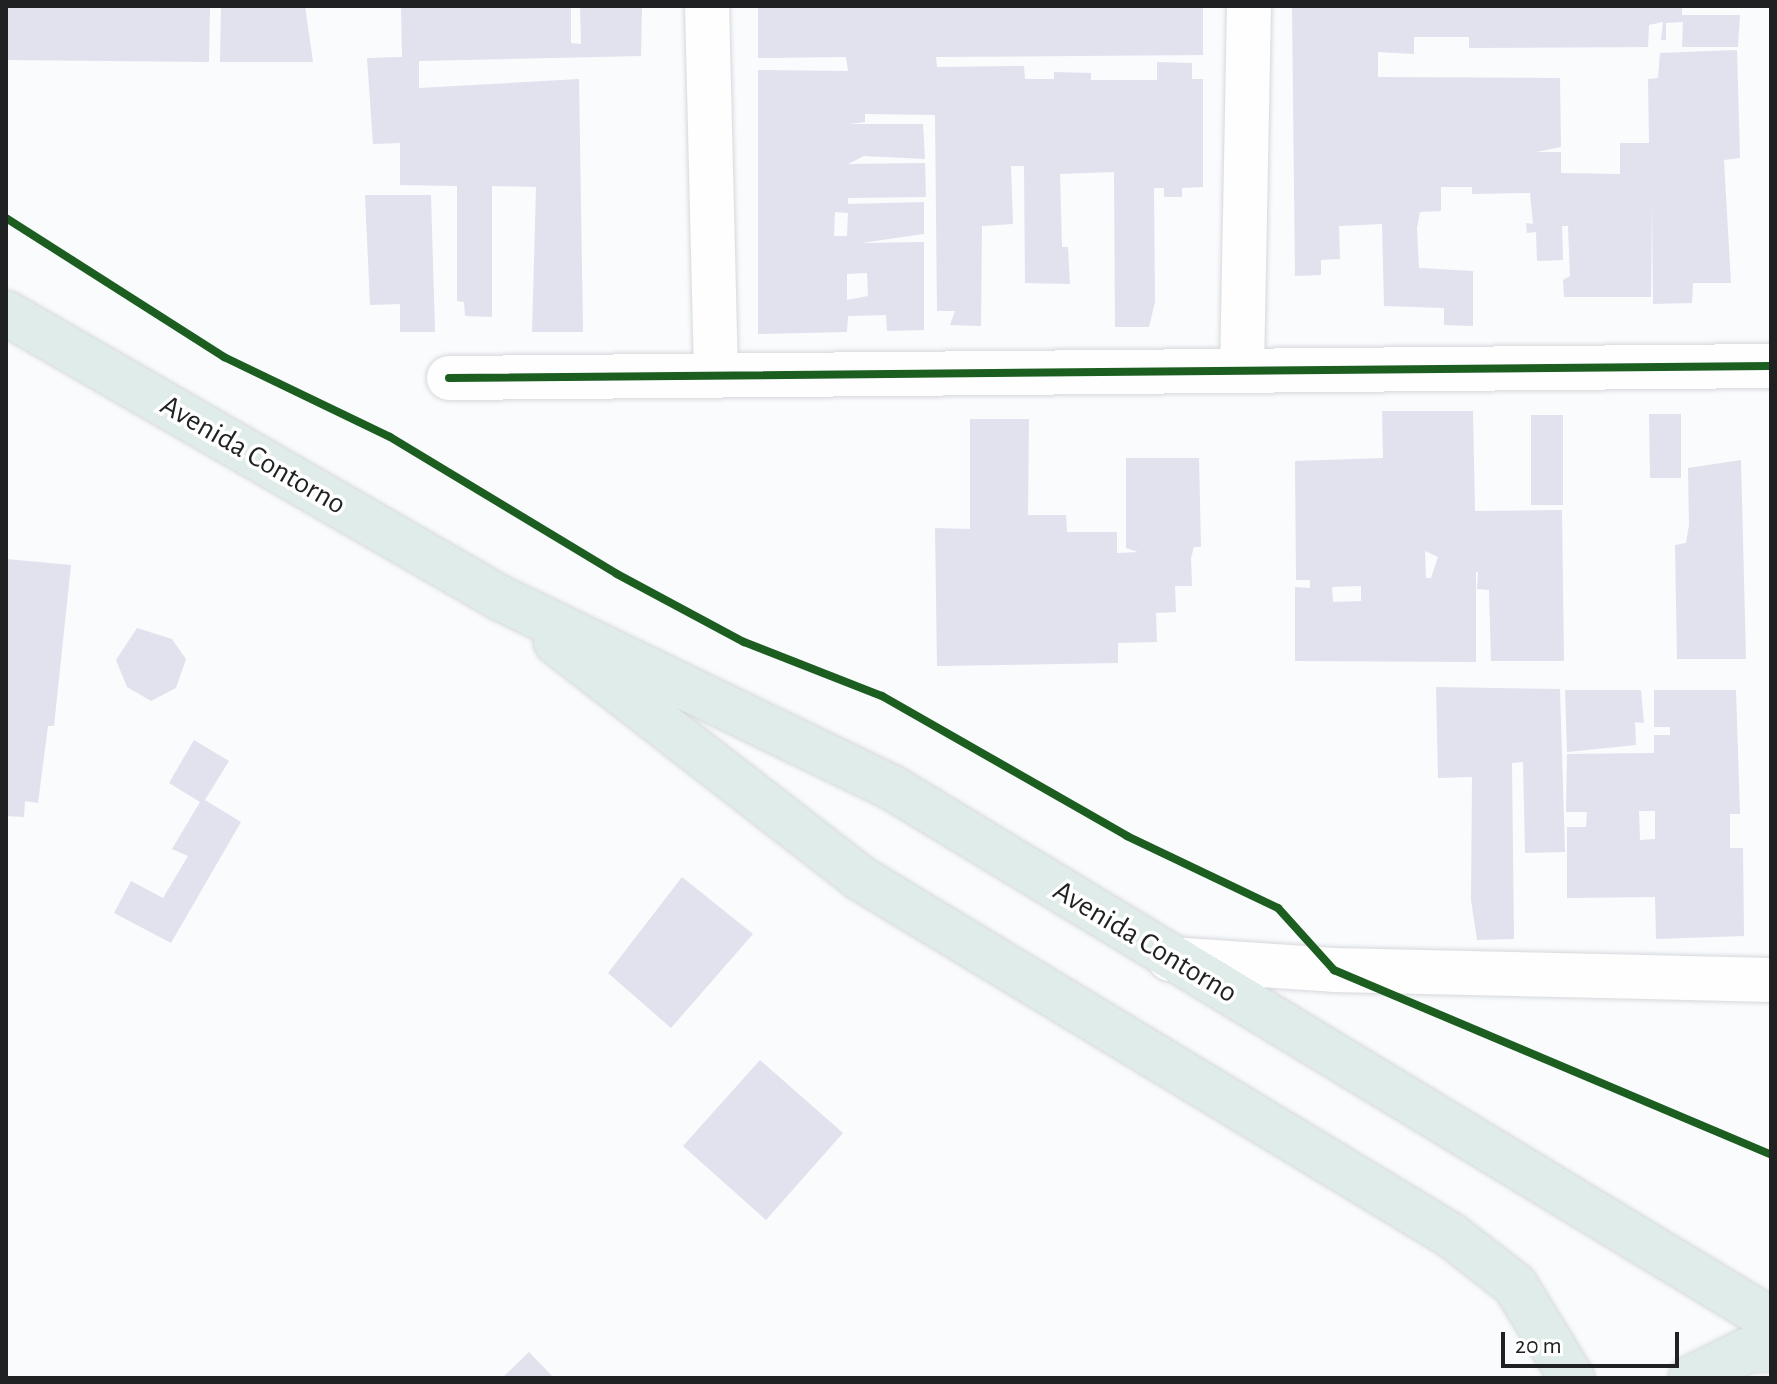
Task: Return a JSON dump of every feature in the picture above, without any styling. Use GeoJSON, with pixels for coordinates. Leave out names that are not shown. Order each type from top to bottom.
{"type":"FeatureCollection","features":[{"type":"Feature","properties":{"kind":"main road","name":"Avenida Contorno"},"geometry":{"type":"LineString","coordinates":[[6,313],[500,598],[891,787],[1170,959],[1771,1320]]}},
{"type":"Feature","properties":{"kind":"main road","name":"Avenida Contorno"},"geometry":{"type":"LineString","coordinates":[[500,598],[860,878],[1452,1236],[1515,1285],[1572,1378]]}},
{"type":"Feature","properties":{"kind":"main road"},"geometry":{"type":"LineString","coordinates":[[1691,1378],[1748,1350],[1771,1349]]}},
{"type":"Feature","properties":{"kind":"street"},"geometry":{"type":"LineString","coordinates":[[707,6],[716,376]]}},
{"type":"Feature","properties":{"kind":"street"},"geometry":{"type":"LineString","coordinates":[[1242,371],[1249,6]]}},
{"type":"Feature","properties":{"kind":"street"},"geometry":{"type":"LineString","coordinates":[[449,378],[1771,366]]}},
{"type":"Feature","properties":{"kind":"street"},"geometry":{"type":"LineString","coordinates":[[1170,959],[1334,970],[1771,980]]}},
{"type":"Feature","properties":{"kind":"building"},"geometry":{"type":"Polygon","coordinates":[[[6,6],[210,6],[209,62],[6,60],[6,6]]]}},
{"type":"Feature","properties":{"kind":"building"},"geometry":{"type":"Polygon","coordinates":[[[221,6],[305,6],[313,62],[220,62],[221,6]]]}},
{"type":"Feature","properties":{"kind":"building"},"geometry":{"type":"Polygon","coordinates":[[[401,6],[571,6],[571,43],[581,44],[580,6],[642,6],[641,56],[419,61],[419,88],[579,79],[583,332],[532,332],[536,187],[492,186],[492,317],[465,316],[464,302],[457,301],[457,186],[400,185],[400,143],[373,144],[367,58],[402,57],[401,6]]]}},
{"type":"Feature","properties":{"kind":"building"},"geometry":{"type":"Polygon","coordinates":[[[758,6],[1203,6],[1203,55],[936,57],[937,67],[1024,66],[1025,79],[1054,79],[1054,72],[1091,73],[1091,80],[1157,80],[1157,62],[1192,63],[1192,79],[1203,79],[1203,187],[1182,188],[1182,197],[1164,197],[1164,188],[1154,188],[1155,302],[1149,327],[1115,327],[1114,172],[1060,174],[1062,247],[1068,247],[1070,284],[1025,283],[1024,166],[1011,166],[1013,224],[982,226],[981,326],[950,325],[955,311],[937,311],[935,115],[865,114],[865,122],[849,124],[923,124],[925,159],[864,156],[848,164],[925,163],[926,197],[848,198],[848,204],[924,202],[924,234],[861,243],[924,242],[924,330],[887,331],[886,315],[848,316],[847,332],[758,334],[758,70],[848,71],[846,57],[758,58],[758,6]],[[835,212],[834,236],[847,236],[848,213],[835,212]],[[867,273],[847,274],[847,300],[868,296],[867,273]]]}},
{"type":"Feature","properties":{"kind":"building"},"geometry":{"type":"Polygon","coordinates":[[[1292,6],[1682,6],[1682,15],[1740,15],[1738,47],[1682,47],[1683,22],[1666,23],[1666,40],[1661,40],[1663,22],[1649,25],[1648,47],[1469,48],[1469,37],[1414,37],[1414,54],[1378,52],[1378,77],[1560,78],[1561,147],[1536,152],[1561,152],[1561,173],[1620,174],[1620,143],[1649,143],[1648,79],[1658,78],[1660,53],[1737,50],[1740,158],[1724,160],[1731,283],[1693,283],[1692,303],[1653,304],[1652,204],[1651,297],[1564,297],[1563,280],[1570,276],[1568,226],[1562,226],[1563,260],[1537,261],[1536,232],[1527,233],[1526,223],[1533,224],[1530,193],[1472,194],[1472,187],[1441,187],[1441,211],[1420,212],[1417,228],[1419,268],[1473,271],[1473,326],[1444,325],[1444,308],[1384,306],[1382,224],[1339,226],[1340,259],[1321,260],[1321,275],[1295,276],[1292,6]]]}},
{"type":"Feature","properties":{"kind":"building"},"geometry":{"type":"Polygon","coordinates":[[[365,195],[431,195],[435,332],[400,332],[400,304],[370,305],[365,195]]]}},
{"type":"Feature","properties":{"kind":"building"},"geometry":{"type":"Polygon","coordinates":[[[1382,411],[1473,411],[1475,511],[1562,510],[1564,661],[1491,661],[1489,590],[1477,589],[1476,572],[1476,662],[1295,661],[1295,587],[1310,588],[1310,580],[1296,580],[1295,461],[1383,458],[1382,411]],[[1425,551],[1426,578],[1431,578],[1438,557],[1425,551]],[[1361,586],[1332,587],[1333,602],[1361,601],[1361,586]]]}},
{"type":"Feature","properties":{"kind":"building"},"geometry":{"type":"Polygon","coordinates":[[[1649,414],[1681,414],[1681,478],[1650,478],[1649,414]]]}},
{"type":"Feature","properties":{"kind":"building"},"geometry":{"type":"Polygon","coordinates":[[[1531,415],[1563,415],[1563,505],[1531,505],[1531,415]]]}},
{"type":"Feature","properties":{"kind":"building"},"geometry":{"type":"Polygon","coordinates":[[[970,419],[1029,419],[1028,515],[1066,515],[1067,532],[1117,532],[1117,553],[1138,552],[1126,548],[1126,458],[1199,458],[1201,547],[1194,547],[1191,558],[1192,586],[1175,586],[1176,612],[1156,613],[1157,642],[1118,643],[1118,663],[937,666],[935,528],[970,529],[970,419]]]}},
{"type":"Feature","properties":{"kind":"building"},"geometry":{"type":"Polygon","coordinates":[[[1741,460],[1746,659],[1677,659],[1675,545],[1686,543],[1689,525],[1688,468],[1741,460]]]}},
{"type":"Feature","properties":{"kind":"building"},"geometry":{"type":"Polygon","coordinates":[[[6,559],[71,565],[54,726],[48,726],[38,803],[25,801],[24,817],[6,816],[6,559]]]}},
{"type":"Feature","properties":{"kind":"building"},"geometry":{"type":"Polygon","coordinates":[[[137,628],[172,639],[186,659],[176,688],[151,701],[127,687],[116,660],[137,628]]]}},
{"type":"Feature","properties":{"kind":"building"},"geometry":{"type":"Polygon","coordinates":[[[1436,687],[1560,689],[1565,852],[1525,853],[1523,762],[1512,763],[1514,939],[1477,940],[1471,900],[1472,777],[1438,778],[1436,687]]]}},
{"type":"Feature","properties":{"kind":"building"},"geometry":{"type":"Polygon","coordinates":[[[1565,690],[1641,690],[1644,723],[1635,722],[1636,745],[1567,752],[1565,690]]]}},
{"type":"Feature","properties":{"kind":"building"},"geometry":{"type":"Polygon","coordinates":[[[1654,690],[1736,690],[1740,814],[1730,814],[1730,848],[1743,848],[1744,936],[1656,939],[1655,897],[1567,898],[1567,827],[1586,827],[1587,812],[1566,812],[1567,754],[1654,753],[1654,735],[1670,735],[1670,727],[1654,727],[1654,690]],[[1639,811],[1640,840],[1655,839],[1655,811],[1639,811]]]}},
{"type":"Feature","properties":{"kind":"building"},"geometry":{"type":"Polygon","coordinates":[[[194,740],[229,761],[205,800],[241,822],[171,943],[114,913],[131,881],[163,898],[188,856],[172,849],[200,802],[169,783],[194,740]]]}},
{"type":"Feature","properties":{"kind":"building"},"geometry":{"type":"Polygon","coordinates":[[[682,877],[753,934],[671,1028],[608,973],[682,877]]]}},
{"type":"Feature","properties":{"kind":"building"},"geometry":{"type":"Polygon","coordinates":[[[760,1060],[843,1133],[766,1220],[683,1146],[760,1060]]]}},
{"type":"Feature","properties":{"kind":"building"},"geometry":{"type":"Polygon","coordinates":[[[529,1352],[554,1378],[502,1378],[529,1352]]]}},
{"type":"Feature","properties":{"kind":"cycle path"},"geometry":{"type":"LineString","coordinates":[[6,218],[224,357],[390,437],[617,574],[744,642],[882,696],[1127,836],[1278,908],[1334,970],[1771,1155]]}},
{"type":"Feature","properties":{"kind":"cycle path"},"geometry":{"type":"LineString","coordinates":[[449,378],[1771,366]]}}]}
